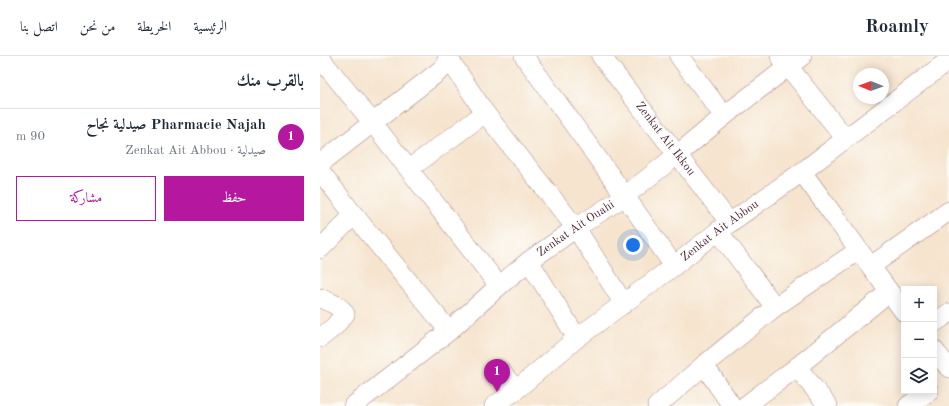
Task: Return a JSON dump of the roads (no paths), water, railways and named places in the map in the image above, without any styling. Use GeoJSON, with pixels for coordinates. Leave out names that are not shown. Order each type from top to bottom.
{"type":"FeatureCollection","features":[{"type":"Feature","properties":{"kind":"street"},"geometry":{"type":"LineString","coordinates":[[524,56],[674,266]]}},
{"type":"Feature","properties":{"kind":"street","name":"Zenkat Ait Ikkou"},"geometry":{"type":"LineString","coordinates":[[601,56],[677,156],[775,307]]}},
{"type":"Feature","properties":{"kind":"street"},"geometry":{"type":"LineString","coordinates":[[679,56],[724,116]]}},
{"type":"Feature","properties":{"kind":"street"},"geometry":{"type":"LineString","coordinates":[[320,59],[373,123],[499,286]]}},
{"type":"Feature","properties":{"kind":"street"},"geometry":{"type":"LineString","coordinates":[[449,330],[354,215],[320,171],[320,168],[322,162],[373,123],[449,59],[485,113],[576,228],[624,304]]}},
{"type":"Feature","properties":{"kind":"street"},"geometry":{"type":"LineString","coordinates":[[790,60],[845,138]]}},
{"type":"Feature","properties":{"kind":"street","name":"Zenkat Ait Ouahi"},"geometry":{"type":"LineString","coordinates":[[353,406],[449,330],[529,261],[625,196],[677,156],[790,60]]}},
{"type":"Feature","properties":{"kind":"street","name":"Zenkat Ait Abbou"},"geometry":{"type":"LineString","coordinates":[[494,406],[516,390],[577,338],[724,227],[802,172],[949,60]]}},
{"type":"Feature","properties":{"kind":"street"},"geometry":{"type":"LineString","coordinates":[[409,169],[485,113]]}},
{"type":"Feature","properties":{"kind":"street"},"geometry":{"type":"LineString","coordinates":[[802,172],[901,308]]}},
{"type":"Feature","properties":{"kind":"street"},"geometry":{"type":"LineString","coordinates":[[871,266],[949,211]]}},
{"type":"Feature","properties":{"kind":"street"},"geometry":{"type":"LineString","coordinates":[[320,249],[354,215]]}},
{"type":"Feature","properties":{"kind":"street"},"geometry":{"type":"LineString","coordinates":[[657,406],[704,365],[775,307],[859,250]]}},
{"type":"Feature","properties":{"kind":"street"},"geometry":{"type":"LineString","coordinates":[[529,261],[577,338]]}},
{"type":"Feature","properties":{"kind":"street"},"geometry":{"type":"LineString","coordinates":[[745,406],[797,367],[889,292]]}},
{"type":"Feature","properties":{"kind":"street"},"geometry":{"type":"LineString","coordinates":[[320,298],[337,306],[344,314],[334,326],[320,338]]}},
{"type":"Feature","properties":{"kind":"street"},"geometry":{"type":"LineString","coordinates":[[935,322],[949,312]]}},
{"type":"Feature","properties":{"kind":"street"},"geometry":{"type":"LineString","coordinates":[[937,354],[949,368]]}},
{"type":"Feature","properties":{"kind":"street"},"geometry":{"type":"LineString","coordinates":[[704,365],[732,406]]}},
{"type":"Feature","properties":{"kind":"street"},"geometry":{"type":"LineString","coordinates":[[797,367],[828,406]]}},
{"type":"Feature","properties":{"kind":"street"},"geometry":{"type":"LineString","coordinates":[[499,369],[516,390]]}},
{"type":"Feature","properties":{"kind":"street"},"geometry":{"type":"LineString","coordinates":[[937,386],[949,377]]}},
{"type":"Feature","properties":{"kind":"street"},"geometry":{"type":"LineString","coordinates":[[908,406],[925,394]]}},
{"type":"Feature","properties":{"kind":"place","name":"Pharmacie Najah صيدلية نجاح"},"geometry":{"type":"Point","coordinates":[497,392]}}]}
